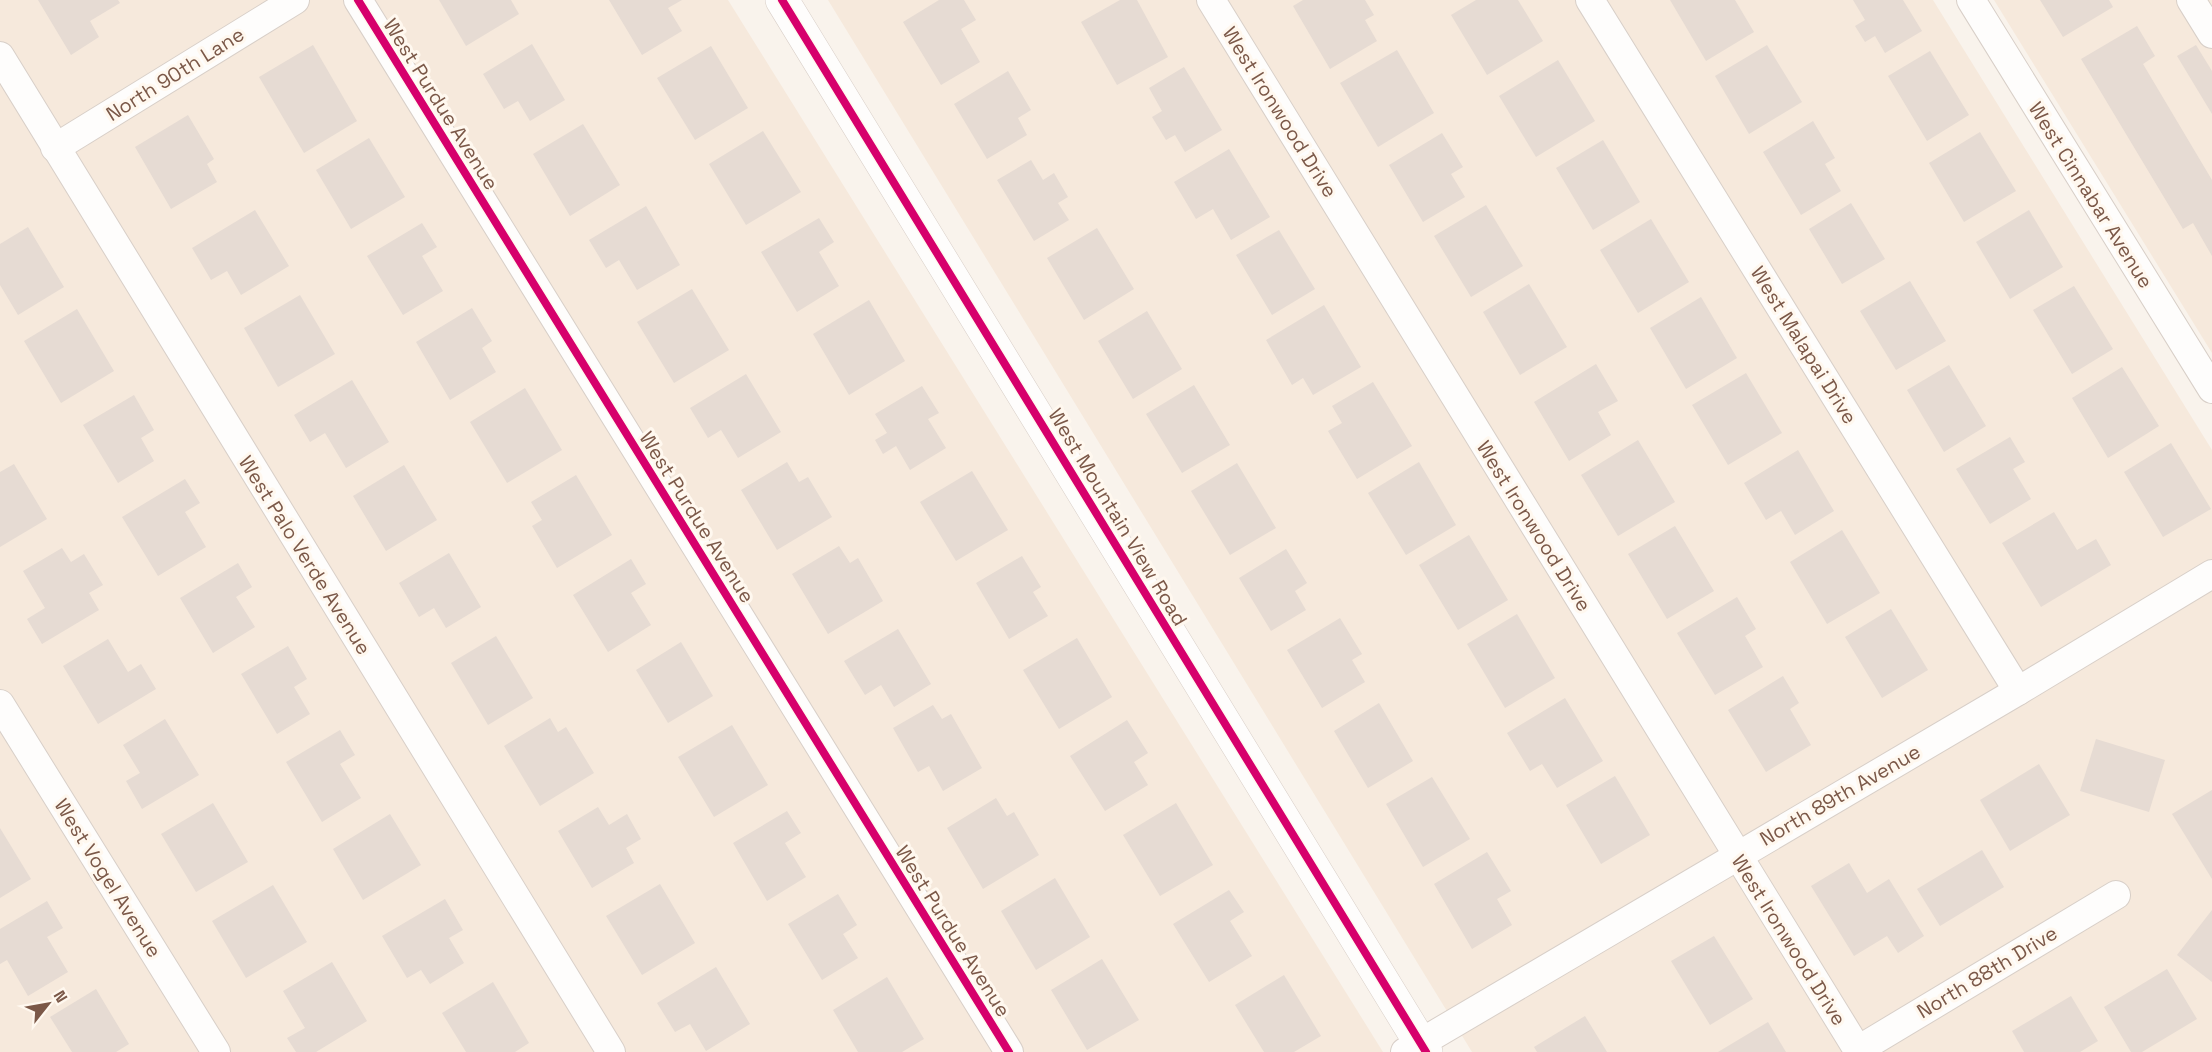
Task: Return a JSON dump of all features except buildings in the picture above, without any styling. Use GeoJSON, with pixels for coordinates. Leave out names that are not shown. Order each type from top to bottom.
{"type":"FeatureCollection","features":[{"type":"Feature","properties":{"kind":"street","name":"North 90th Lane"},"geometry":{"type":"LineString","coordinates":[[55,148],[295,0]]}},
{"type":"Feature","properties":{"kind":"street","name":"West Purdue Avenue"},"geometry":{"type":"LineString","coordinates":[[358,0],[1009,1052]]}},
{"type":"Feature","properties":{"kind":"street","name":"West Mountain View Road"},"geometry":{"type":"LineString","coordinates":[[782,0],[1417,1049]]}},
{"type":"Feature","properties":{"kind":"street","name":"West Ironwood Drive"},"geometry":{"type":"LineString","coordinates":[[1211,0],[1858,1051]]}},
{"type":"Feature","properties":{"kind":"street","name":"West Malapai Drive"},"geometry":{"type":"LineString","coordinates":[[1590,0],[2018,691]]}},
{"type":"Feature","properties":{"kind":"street","name":"West Cinnabar Avenue"},"geometry":{"type":"LineString","coordinates":[[1971,0],[2212,389]]}},
{"type":"Feature","properties":{"kind":"street"},"geometry":{"type":"LineString","coordinates":[[2191,0],[2212,34]]}},
{"type":"Feature","properties":{"kind":"street","name":"West Palo Verde Avenue"},"geometry":{"type":"LineString","coordinates":[[0,56],[611,1052]]}},
{"type":"Feature","properties":{"kind":"street","name":"North 89th Avenue"},"geometry":{"type":"LineString","coordinates":[[1417,1049],[2212,574]]}},
{"type":"Feature","properties":{"kind":"street","name":"West Vogel Avenue"},"geometry":{"type":"LineString","coordinates":[[0,704],[216,1052]]}},
{"type":"Feature","properties":{"kind":"street","name":"North 88th Drive"},"geometry":{"type":"LineString","coordinates":[[1858,1051],[2116,895]]}},
{"type":"Feature","properties":{"kind":"shaded area"},"geometry":{"type":"Polygon","coordinates":[[[0,0],[728,0],[1383,1052],[0,1052],[0,0]]]}},
{"type":"Feature","properties":{"kind":"shaded area"},"geometry":{"type":"Polygon","coordinates":[[[828,0],[1933,0],[2212,450],[2212,1052],[1472,1052],[828,0]]]}},
{"type":"Feature","properties":{"kind":"shaded area"},"geometry":{"type":"Polygon","coordinates":[[[1994,0],[2212,0],[2212,353],[1994,0]]]}},
{"type":"Feature","properties":{"kind":"cycle path"},"geometry":{"type":"LineString","coordinates":[[358,0],[1009,1052]]}},
{"type":"Feature","properties":{"kind":"cycle path"},"geometry":{"type":"LineString","coordinates":[[782,0],[1426,1052]]}}]}
